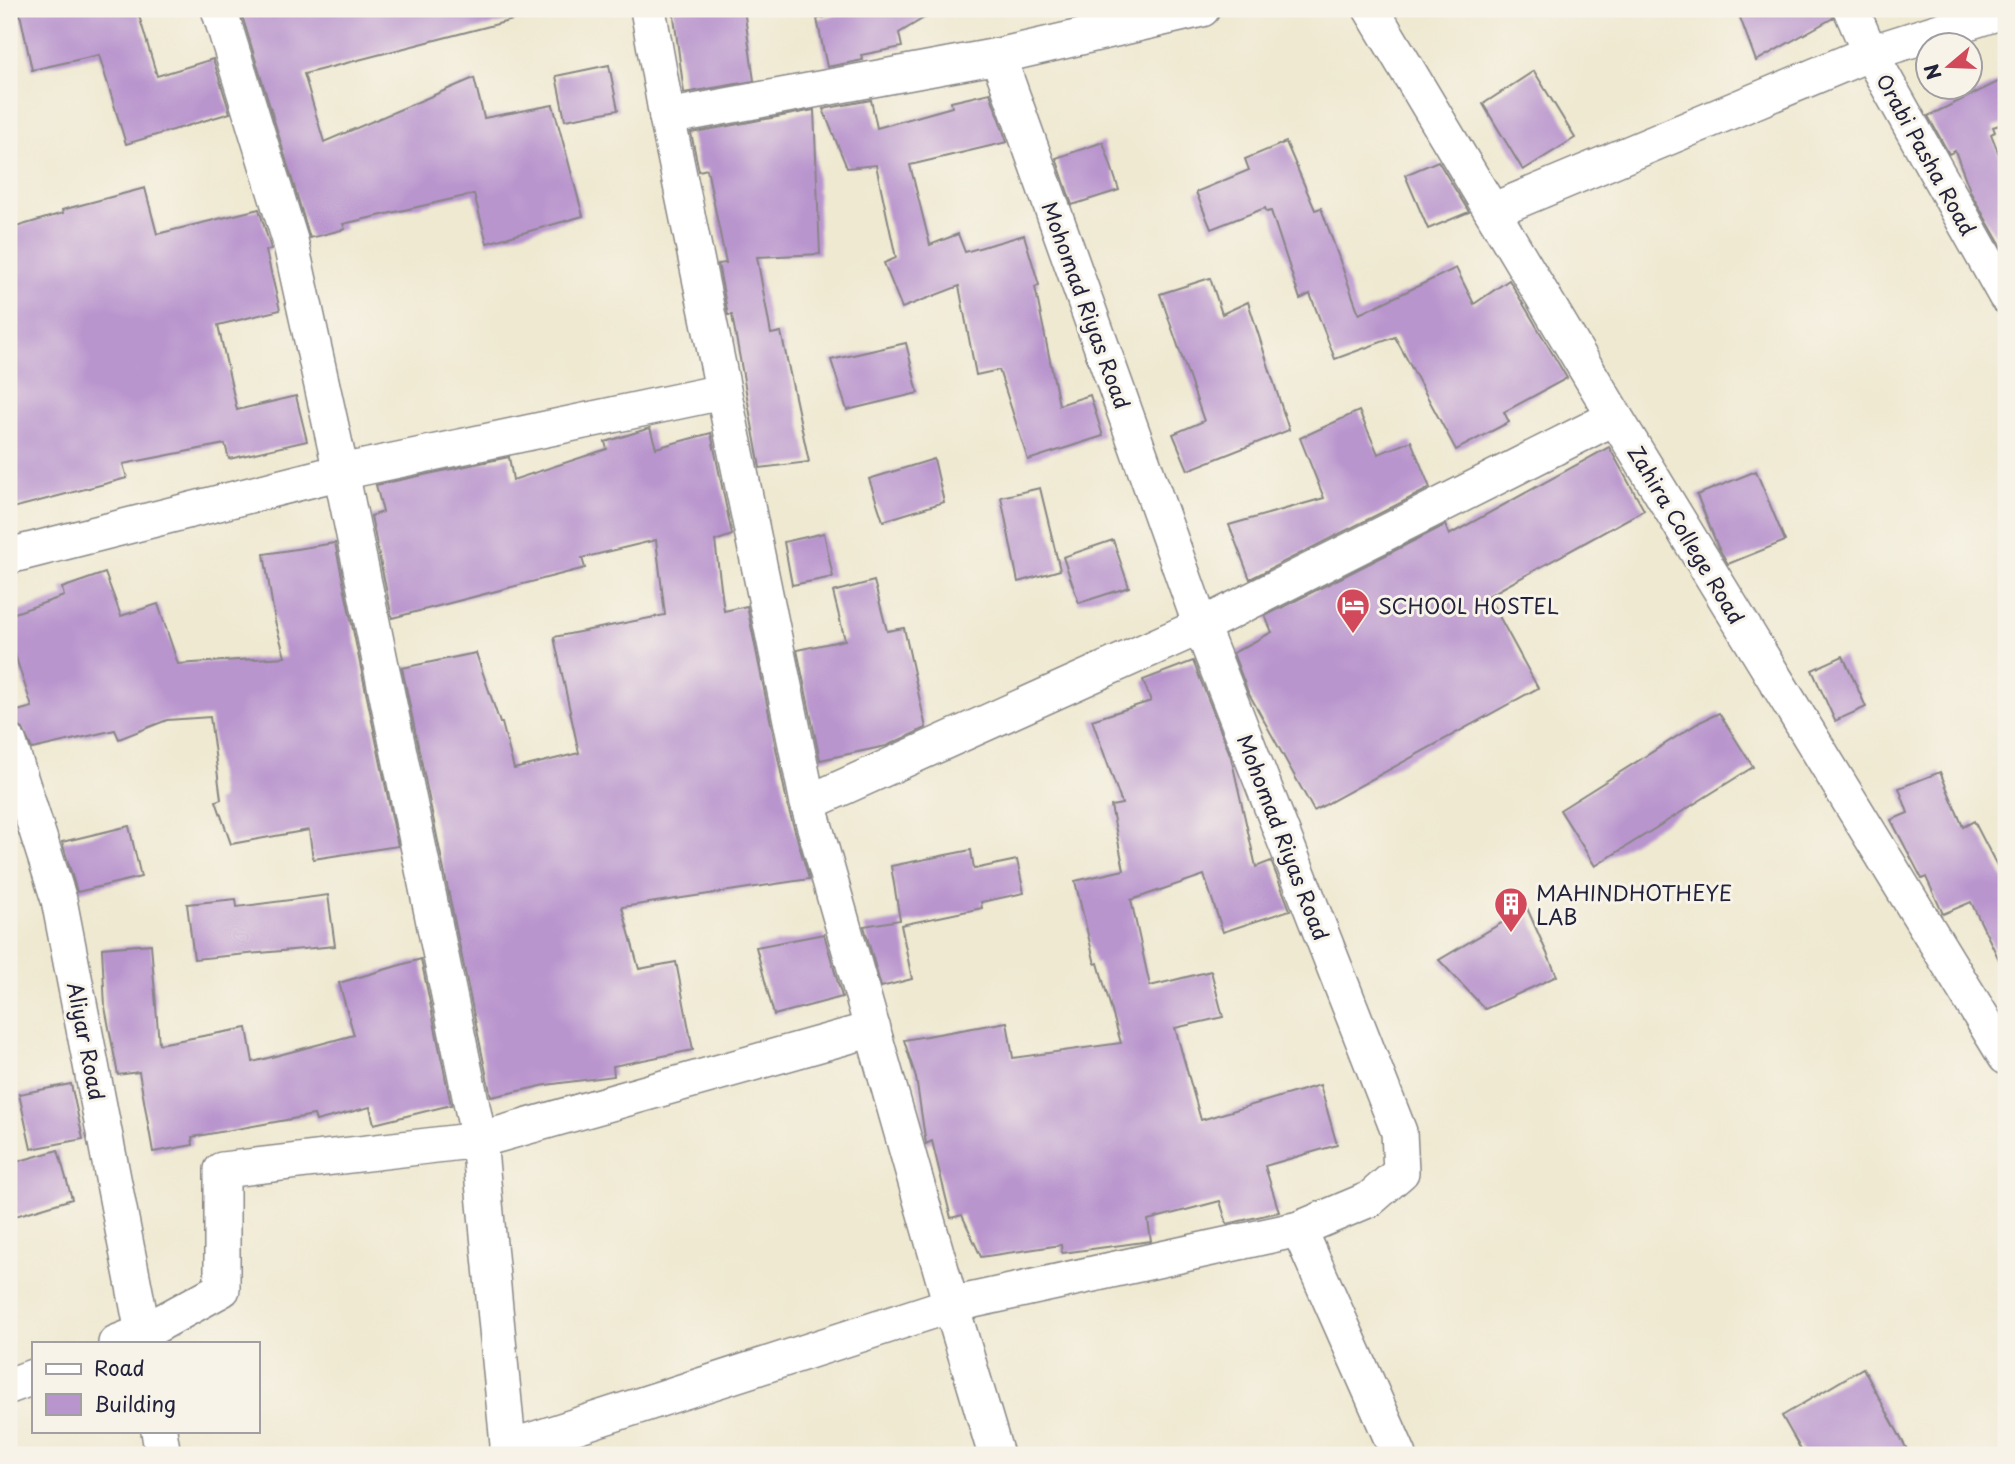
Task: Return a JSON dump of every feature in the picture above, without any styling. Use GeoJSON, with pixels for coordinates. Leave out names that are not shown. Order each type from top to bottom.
{"type":"FeatureCollection","features":[{"type":"Feature","properties":{"kind":"street"},"geometry":{"type":"LineString","coordinates":[[219,9],[290,240],[341,472],[479,1140],[509,1451]]}},
{"type":"Feature","properties":{"kind":"street"},"geometry":{"type":"LineString","coordinates":[[648,9],[722,392],[808,803],[996,1455]]}},
{"type":"Feature","properties":{"kind":"street"},"geometry":{"type":"LineString","coordinates":[[667,117],[998,56],[1202,9]]}},
{"type":"Feature","properties":{"kind":"street","name":"Zahira College Road"},"geometry":{"type":"LineString","coordinates":[[1371,9],[1615,417],[2006,1057]]}},
{"type":"Feature","properties":{"kind":"street","name":"Orabi Pasha Road"},"geometry":{"type":"LineString","coordinates":[[1851,9],[1870,53],[2006,296]]}},
{"type":"Feature","properties":{"kind":"street"},"geometry":{"type":"LineString","coordinates":[[1492,211],[1870,53],[2006,10]]}},
{"type":"Feature","properties":{"kind":"street","name":"Mohomad Riyas Road"},"geometry":{"type":"LineString","coordinates":[[509,1451],[951,1305],[1299,1229],[1370,1199],[1401,1172],[1399,1132],[1201,626],[998,56]]}},
{"type":"Feature","properties":{"kind":"street"},"geometry":{"type":"LineString","coordinates":[[9,556],[341,472],[722,392]]}},
{"type":"Feature","properties":{"kind":"street"},"geometry":{"type":"LineString","coordinates":[[808,803],[1201,626],[1615,417]]}},
{"type":"Feature","properties":{"kind":"street","name":"Aliyar Road"},"geometry":{"type":"LineString","coordinates":[[9,743],[59,900],[135,1340]]}},
{"type":"Feature","properties":{"kind":"street"},"geometry":{"type":"LineString","coordinates":[[135,1340],[222,1289],[222,1170],[479,1140],[873,1029]]}},
{"type":"Feature","properties":{"kind":"street"},"geometry":{"type":"LineString","coordinates":[[1299,1229],[1399,1455]]}},
{"type":"Feature","properties":{"kind":"street"},"geometry":{"type":"LineString","coordinates":[[9,1387],[32,1377]]}},
{"type":"Feature","properties":{"kind":"street"},"geometry":{"type":"LineString","coordinates":[[159,1432],[163,1455]]}},
{"type":"Feature","properties":{"kind":"building"},"geometry":{"type":"Polygon","coordinates":[[[19,9],[137,9],[157,76],[213,59],[230,113],[126,144],[99,55],[32,70],[19,9]]]}},
{"type":"Feature","properties":{"kind":"building"},"geometry":{"type":"Polygon","coordinates":[[[240,9],[511,9],[513,20],[304,74],[324,142],[474,78],[484,118],[553,105],[583,216],[487,243],[474,194],[343,224],[345,229],[310,238],[240,9]]]}},
{"type":"Feature","properties":{"kind":"building"},"geometry":{"type":"Polygon","coordinates":[[[673,9],[744,9],[754,81],[684,93],[673,9]]]}},
{"type":"Feature","properties":{"kind":"building"},"geometry":{"type":"Polygon","coordinates":[[[861,9],[939,9],[899,33],[902,47],[861,55],[863,60],[827,67],[817,19],[861,9]]]}},
{"type":"Feature","properties":{"kind":"building"},"geometry":{"type":"Polygon","coordinates":[[[1737,9],[1831,9],[1833,18],[1756,61],[1737,9]]]}},
{"type":"Feature","properties":{"kind":"building"},"geometry":{"type":"Polygon","coordinates":[[[609,65],[618,110],[565,120],[556,76],[609,65]]]}},
{"type":"Feature","properties":{"kind":"building"},"geometry":{"type":"Polygon","coordinates":[[[1534,71],[1575,138],[1523,170],[1483,104],[1534,71]]]}},
{"type":"Feature","properties":{"kind":"building"},"geometry":{"type":"Polygon","coordinates":[[[2006,78],[2006,123],[1993,127],[1995,132],[1991,134],[2006,172],[2006,255],[1971,193],[1955,151],[1949,154],[1928,116],[1957,102],[1983,102],[1983,89],[2006,78]]]}},
{"type":"Feature","properties":{"kind":"building"},"geometry":{"type":"Polygon","coordinates":[[[990,93],[1007,142],[910,165],[930,245],[958,234],[965,252],[1024,235],[1039,285],[1035,287],[1059,405],[1090,395],[1103,436],[1028,460],[999,370],[976,375],[959,286],[902,308],[884,263],[896,258],[876,165],[847,168],[823,109],[871,100],[877,128],[952,107],[951,102],[990,93]]]}},
{"type":"Feature","properties":{"kind":"building"},"geometry":{"type":"Polygon","coordinates":[[[814,110],[820,254],[757,257],[771,334],[781,332],[809,462],[760,468],[732,315],[728,315],[718,264],[726,263],[707,169],[699,171],[691,133],[814,110]]]}},
{"type":"Feature","properties":{"kind":"building"},"geometry":{"type":"Polygon","coordinates":[[[1103,142],[1119,190],[1072,205],[1056,158],[1103,142]]]}},
{"type":"Feature","properties":{"kind":"building"},"geometry":{"type":"Polygon","coordinates":[[[1286,142],[1315,210],[1321,208],[1359,314],[1456,268],[1474,304],[1509,280],[1567,378],[1504,412],[1509,422],[1456,450],[1395,337],[1335,359],[1310,294],[1300,299],[1271,211],[1267,212],[1265,208],[1211,229],[1196,192],[1249,170],[1245,159],[1286,142]]]}},
{"type":"Feature","properties":{"kind":"building"},"geometry":{"type":"Polygon","coordinates":[[[1438,161],[1469,212],[1428,229],[1405,175],[1438,161]]]}},
{"type":"Feature","properties":{"kind":"building"},"geometry":{"type":"Polygon","coordinates":[[[145,188],[157,234],[259,209],[271,249],[266,251],[280,310],[218,325],[237,410],[296,396],[307,441],[229,459],[225,444],[123,464],[127,478],[9,509],[9,229],[63,213],[62,210],[145,188]]]}},
{"type":"Feature","properties":{"kind":"building"},"geometry":{"type":"Polygon","coordinates":[[[1210,278],[1222,314],[1248,302],[1289,430],[1188,470],[1173,434],[1204,421],[1160,294],[1210,278]]]}},
{"type":"Feature","properties":{"kind":"building"},"geometry":{"type":"Polygon","coordinates":[[[906,343],[918,393],[847,410],[831,360],[906,343]]]}},
{"type":"Feature","properties":{"kind":"building"},"geometry":{"type":"Polygon","coordinates":[[[1359,411],[1378,454],[1411,441],[1430,488],[1250,579],[1229,525],[1324,498],[1300,438],[1359,411]]]}},
{"type":"Feature","properties":{"kind":"building"},"geometry":{"type":"Polygon","coordinates":[[[650,428],[656,448],[711,433],[732,535],[715,541],[724,611],[747,606],[788,807],[809,879],[622,907],[639,969],[676,962],[693,1050],[613,1066],[614,1076],[546,1085],[491,1097],[402,668],[476,653],[502,723],[514,769],[579,753],[554,637],[665,615],[656,540],[582,558],[585,568],[392,618],[371,516],[383,512],[376,485],[509,457],[513,480],[607,449],[605,442],[650,428]]]}},
{"type":"Feature","properties":{"kind":"building"},"geometry":{"type":"Polygon","coordinates":[[[1609,447],[1644,510],[1488,596],[1538,688],[1314,811],[1248,692],[1233,653],[1272,632],[1265,616],[1445,525],[1449,535],[1609,447]]]}},
{"type":"Feature","properties":{"kind":"building"},"geometry":{"type":"Polygon","coordinates":[[[934,459],[944,502],[883,521],[869,479],[934,459]]]}},
{"type":"Feature","properties":{"kind":"building"},"geometry":{"type":"Polygon","coordinates":[[[1756,471],[1785,541],[1728,564],[1718,547],[1697,495],[1756,471]]]}},
{"type":"Feature","properties":{"kind":"building"},"geometry":{"type":"Polygon","coordinates":[[[1040,488],[1060,570],[1018,582],[1001,497],[1040,488]]]}},
{"type":"Feature","properties":{"kind":"building"},"geometry":{"type":"Polygon","coordinates":[[[824,533],[833,577],[792,585],[784,542],[824,533]]]}},
{"type":"Feature","properties":{"kind":"building"},"geometry":{"type":"Polygon","coordinates":[[[1113,540],[1129,587],[1079,603],[1063,557],[1113,540]]]}},
{"type":"Feature","properties":{"kind":"building"},"geometry":{"type":"Polygon","coordinates":[[[335,543],[398,846],[313,859],[309,830],[231,844],[216,801],[221,799],[210,717],[167,720],[119,739],[115,730],[32,749],[23,729],[13,723],[10,713],[32,707],[9,636],[9,615],[64,596],[62,588],[105,573],[121,616],[158,604],[178,664],[285,657],[275,621],[264,554],[335,543]]]}},
{"type":"Feature","properties":{"kind":"building"},"geometry":{"type":"Polygon","coordinates":[[[874,581],[887,631],[904,628],[926,728],[886,746],[820,760],[797,650],[845,640],[833,592],[874,581]]]}},
{"type":"Feature","properties":{"kind":"building"},"geometry":{"type":"Polygon","coordinates":[[[1843,656],[1866,707],[1835,721],[1812,670],[1843,656]]]}},
{"type":"Feature","properties":{"kind":"building"},"geometry":{"type":"Polygon","coordinates":[[[1193,661],[1231,757],[1256,867],[1271,861],[1290,910],[1223,932],[1204,875],[1131,900],[1150,986],[1211,971],[1223,1017],[1175,1028],[1201,1120],[1320,1085],[1337,1145],[1265,1166],[1279,1212],[1227,1224],[1220,1201],[1148,1220],[1151,1241],[1062,1253],[1061,1245],[981,1257],[962,1215],[951,1218],[932,1141],[926,1144],[916,1078],[904,1040],[1007,1022],[1013,1058],[1121,1043],[1098,963],[1095,964],[1075,881],[1124,870],[1111,806],[1122,804],[1092,720],[1151,701],[1143,680],[1193,661]]]}},
{"type":"Feature","properties":{"kind":"building"},"geometry":{"type":"Polygon","coordinates":[[[1719,713],[1753,767],[1595,866],[1560,810],[1700,722],[1719,713]]]}},
{"type":"Feature","properties":{"kind":"building"},"geometry":{"type":"Polygon","coordinates":[[[1940,772],[1963,827],[1974,821],[2006,883],[2006,974],[1971,902],[1943,914],[1926,877],[1922,879],[1891,820],[1908,813],[1899,788],[1940,772]]]}},
{"type":"Feature","properties":{"kind":"building"},"geometry":{"type":"Polygon","coordinates":[[[129,826],[141,877],[77,892],[62,842],[129,826]]]}},
{"type":"Feature","properties":{"kind":"building"},"geometry":{"type":"Polygon","coordinates":[[[971,850],[974,869],[1017,860],[1024,893],[981,902],[982,908],[901,925],[912,979],[881,987],[864,926],[900,920],[891,866],[971,850]]]}},
{"type":"Feature","properties":{"kind":"building"},"geometry":{"type":"Polygon","coordinates":[[[328,895],[335,946],[194,959],[187,904],[236,899],[237,907],[328,895]]]}},
{"type":"Feature","properties":{"kind":"building","name":"MAHINDHOTHEYE LAB"},"geometry":{"type":"Polygon","coordinates":[[[1527,908],[1557,976],[1485,1009],[1439,960],[1527,908]]]}},
{"type":"Feature","properties":{"kind":"building"},"geometry":{"type":"Polygon","coordinates":[[[824,934],[842,997],[774,1015],[756,947],[824,934]]]}},
{"type":"Feature","properties":{"kind":"building"},"geometry":{"type":"Polygon","coordinates":[[[151,944],[159,1044],[247,1028],[253,1062],[354,1035],[339,983],[421,959],[451,1105],[374,1124],[370,1107],[316,1121],[314,1115],[192,1137],[193,1145],[153,1152],[139,1072],[118,1075],[105,1007],[102,948],[151,944]]]}},
{"type":"Feature","properties":{"kind":"building"},"geometry":{"type":"Polygon","coordinates":[[[71,1084],[83,1139],[31,1149],[19,1094],[71,1084]]]}},
{"type":"Feature","properties":{"kind":"building"},"geometry":{"type":"Polygon","coordinates":[[[58,1150],[72,1199],[9,1218],[9,1164],[58,1150]]]}},
{"type":"Feature","properties":{"kind":"building"},"geometry":{"type":"Polygon","coordinates":[[[1863,1368],[1910,1455],[1804,1455],[1782,1416],[1863,1368]]]}},
{"type":"Feature","properties":{"kind":"place","name":"SCHOOL HOSTEL"},"geometry":{"type":"Point","coordinates":[1353,635]}},
{"type":"Feature","properties":{"kind":"place","name":"MAHINDHOTHEYE LAB"},"geometry":{"type":"Point","coordinates":[1511,934]}}]}
